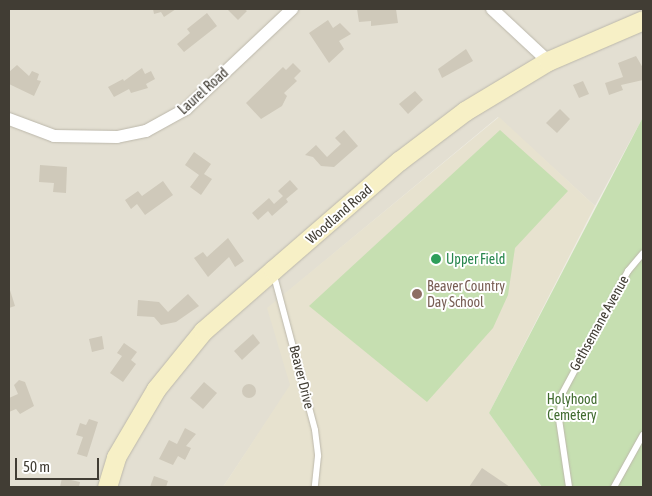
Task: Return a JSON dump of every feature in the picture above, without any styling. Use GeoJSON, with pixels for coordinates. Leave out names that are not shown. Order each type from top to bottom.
{"type":"FeatureCollection","features":[{"type":"Feature","properties":{"kind":"street","name":"Laurel Road"},"geometry":{"type":"LineString","coordinates":[[9,118],[61,136],[117,137],[146,131],[186,109],[292,9]]}},
{"type":"Feature","properties":{"kind":"street"},"geometry":{"type":"LineString","coordinates":[[492,9],[548,61]]}},
{"type":"Feature","properties":{"kind":"street","name":"Woodland Road"},"geometry":{"type":"LineString","coordinates":[[107,487],[116,457],[156,389],[202,331],[421,144],[465,111],[548,61],[643,20]]}},
{"type":"Feature","properties":{"kind":"lane","name":"Gethsemane Avenue"},"geometry":{"type":"LineString","coordinates":[[569,487],[559,419],[562,394],[618,288],[643,253]]}},
{"type":"Feature","properties":{"kind":"lane","name":"Beaver Drive"},"geometry":{"type":"LineString","coordinates":[[273,270],[315,430],[318,456],[315,487]]}},
{"type":"Feature","properties":{"kind":"lane"},"geometry":{"type":"LineString","coordinates":[[614,487],[643,435]]}},
{"type":"Feature","properties":{"kind":"shaded area"},"geometry":{"type":"Polygon","coordinates":[[[9,9],[643,9],[643,117],[595,206],[498,117],[268,308],[291,385],[223,487],[9,487],[9,9]]]}},
{"type":"Feature","properties":{"kind":"shaded area","name":"Beaver Country Day School"},"geometry":{"type":"Polygon","coordinates":[[[499,117],[595,206],[489,413],[542,487],[223,487],[290,385],[267,308],[499,117]]]}},
{"type":"Feature","properties":{"kind":"green space","name":"Holyhood Cemetery"},"geometry":{"type":"Polygon","coordinates":[[[643,117],[643,487],[542,487],[489,413],[643,117]]]}},
{"type":"Feature","properties":{"kind":"green space","name":"Upper Field"},"geometry":{"type":"Polygon","coordinates":[[[500,130],[568,191],[515,248],[508,295],[493,328],[427,402],[309,306],[500,130]]]}},
{"type":"Feature","properties":{"kind":"building"},"geometry":{"type":"Polygon","coordinates":[[[153,9],[176,9],[164,17],[161,12],[154,14],[153,9]]]}},
{"type":"Feature","properties":{"kind":"building"},"geometry":{"type":"Polygon","coordinates":[[[227,9],[244,9],[247,11],[238,20],[227,9]]]}},
{"type":"Feature","properties":{"kind":"building"},"geometry":{"type":"Polygon","coordinates":[[[357,9],[396,9],[398,23],[371,26],[371,21],[359,22],[357,9]]]}},
{"type":"Feature","properties":{"kind":"building"},"geometry":{"type":"Polygon","coordinates":[[[207,13],[217,26],[184,52],[177,44],[190,33],[187,29],[207,13]]]}},
{"type":"Feature","properties":{"kind":"building"},"geometry":{"type":"Polygon","coordinates":[[[328,20],[333,28],[340,23],[351,34],[339,41],[344,49],[329,63],[309,33],[328,20]]]}},
{"type":"Feature","properties":{"kind":"building"},"geometry":{"type":"Polygon","coordinates":[[[466,49],[473,61],[442,78],[438,69],[466,49]]]}},
{"type":"Feature","properties":{"kind":"building"},"geometry":{"type":"Polygon","coordinates":[[[636,56],[643,68],[643,80],[621,85],[623,90],[609,95],[605,83],[623,77],[618,63],[636,56]]]}},
{"type":"Feature","properties":{"kind":"building"},"geometry":{"type":"Polygon","coordinates":[[[293,63],[301,71],[294,78],[297,81],[284,93],[287,96],[282,106],[261,119],[246,103],[283,67],[286,70],[293,63]]]}},
{"type":"Feature","properties":{"kind":"building"},"geometry":{"type":"Polygon","coordinates":[[[17,65],[29,76],[32,71],[39,74],[37,80],[41,81],[34,96],[9,84],[9,72],[17,65]]]}},
{"type":"Feature","properties":{"kind":"building"},"geometry":{"type":"Polygon","coordinates":[[[142,68],[145,74],[151,71],[155,79],[146,84],[148,88],[131,93],[129,89],[114,97],[108,87],[123,79],[124,81],[142,68]]]}},
{"type":"Feature","properties":{"kind":"building"},"geometry":{"type":"Polygon","coordinates":[[[583,81],[589,94],[579,98],[573,85],[583,81]]]}},
{"type":"Feature","properties":{"kind":"building"},"geometry":{"type":"Polygon","coordinates":[[[415,91],[423,100],[408,114],[399,104],[415,91]]]}},
{"type":"Feature","properties":{"kind":"building"},"geometry":{"type":"Polygon","coordinates":[[[560,109],[570,119],[557,133],[546,123],[560,109]]]}},
{"type":"Feature","properties":{"kind":"building"},"geometry":{"type":"Polygon","coordinates":[[[344,130],[358,146],[334,167],[321,166],[313,157],[305,155],[316,145],[327,157],[341,144],[335,138],[344,130]]]}},
{"type":"Feature","properties":{"kind":"building"},"geometry":{"type":"Polygon","coordinates":[[[194,152],[211,164],[204,174],[212,179],[201,195],[190,187],[199,175],[185,165],[194,152]]]}},
{"type":"Feature","properties":{"kind":"building"},"geometry":{"type":"Polygon","coordinates":[[[40,165],[67,167],[66,193],[53,192],[54,183],[39,182],[40,165]]]}},
{"type":"Feature","properties":{"kind":"building"},"geometry":{"type":"Polygon","coordinates":[[[290,180],[298,189],[286,199],[288,202],[272,216],[268,211],[258,220],[252,213],[269,198],[274,204],[283,196],[278,191],[290,180]]]}},
{"type":"Feature","properties":{"kind":"building"},"geometry":{"type":"Polygon","coordinates":[[[163,181],[173,195],[145,215],[137,204],[131,209],[125,200],[138,191],[142,196],[163,181]]]}},
{"type":"Feature","properties":{"kind":"building"},"geometry":{"type":"Polygon","coordinates":[[[228,238],[244,261],[235,267],[229,257],[208,277],[194,258],[203,252],[207,257],[228,238]]]}},
{"type":"Feature","properties":{"kind":"building"},"geometry":{"type":"Polygon","coordinates":[[[9,287],[15,306],[9,308],[9,287]]]}},
{"type":"Feature","properties":{"kind":"building"},"geometry":{"type":"Polygon","coordinates":[[[188,294],[199,306],[176,322],[161,325],[154,317],[137,316],[138,300],[159,302],[168,312],[188,294]]]}},
{"type":"Feature","properties":{"kind":"building"},"geometry":{"type":"Polygon","coordinates":[[[253,334],[260,343],[242,360],[234,351],[253,334]]]}},
{"type":"Feature","properties":{"kind":"building"},"geometry":{"type":"Polygon","coordinates":[[[102,336],[104,349],[92,352],[89,339],[102,336]]]}},
{"type":"Feature","properties":{"kind":"building"},"geometry":{"type":"Polygon","coordinates":[[[124,343],[137,352],[131,360],[136,364],[123,382],[110,373],[122,356],[117,353],[124,343]]]}},
{"type":"Feature","properties":{"kind":"building"},"geometry":{"type":"Polygon","coordinates":[[[19,380],[25,382],[34,406],[20,414],[16,409],[9,412],[9,398],[18,394],[14,385],[19,380]]]}},
{"type":"Feature","properties":{"kind":"building"},"geometry":{"type":"Polygon","coordinates":[[[204,382],[217,393],[203,409],[190,398],[204,382]]]}},
{"type":"Feature","properties":{"kind":"building"},"geometry":{"type":"Polygon","coordinates":[[[249,384],[254,386],[256,391],[254,396],[249,398],[244,396],[242,391],[244,386],[249,384]]]}},
{"type":"Feature","properties":{"kind":"building"},"geometry":{"type":"Polygon","coordinates":[[[89,419],[98,422],[87,457],[77,454],[83,437],[76,435],[80,423],[86,425],[89,419]]]}},
{"type":"Feature","properties":{"kind":"building"},"geometry":{"type":"Polygon","coordinates":[[[185,428],[196,434],[186,446],[191,448],[185,460],[178,456],[173,465],[159,459],[169,440],[177,444],[185,428]]]}},
{"type":"Feature","properties":{"kind":"building"},"geometry":{"type":"Polygon","coordinates":[[[482,468],[510,487],[469,487],[482,468]]]}},
{"type":"Feature","properties":{"kind":"building"},"geometry":{"type":"Polygon","coordinates":[[[154,476],[168,481],[166,487],[150,487],[154,476]]]}},
{"type":"Feature","properties":{"kind":"building"},"geometry":{"type":"Polygon","coordinates":[[[62,478],[80,482],[79,487],[60,487],[62,478]]]}},
{"type":"Feature","properties":{"kind":"place","name":"Upper Field"},"geometry":{"type":"Point","coordinates":[436,259]}},
{"type":"Feature","properties":{"kind":"place","name":"Beaver Country Day School"},"geometry":{"type":"Point","coordinates":[417,294]}}]}
